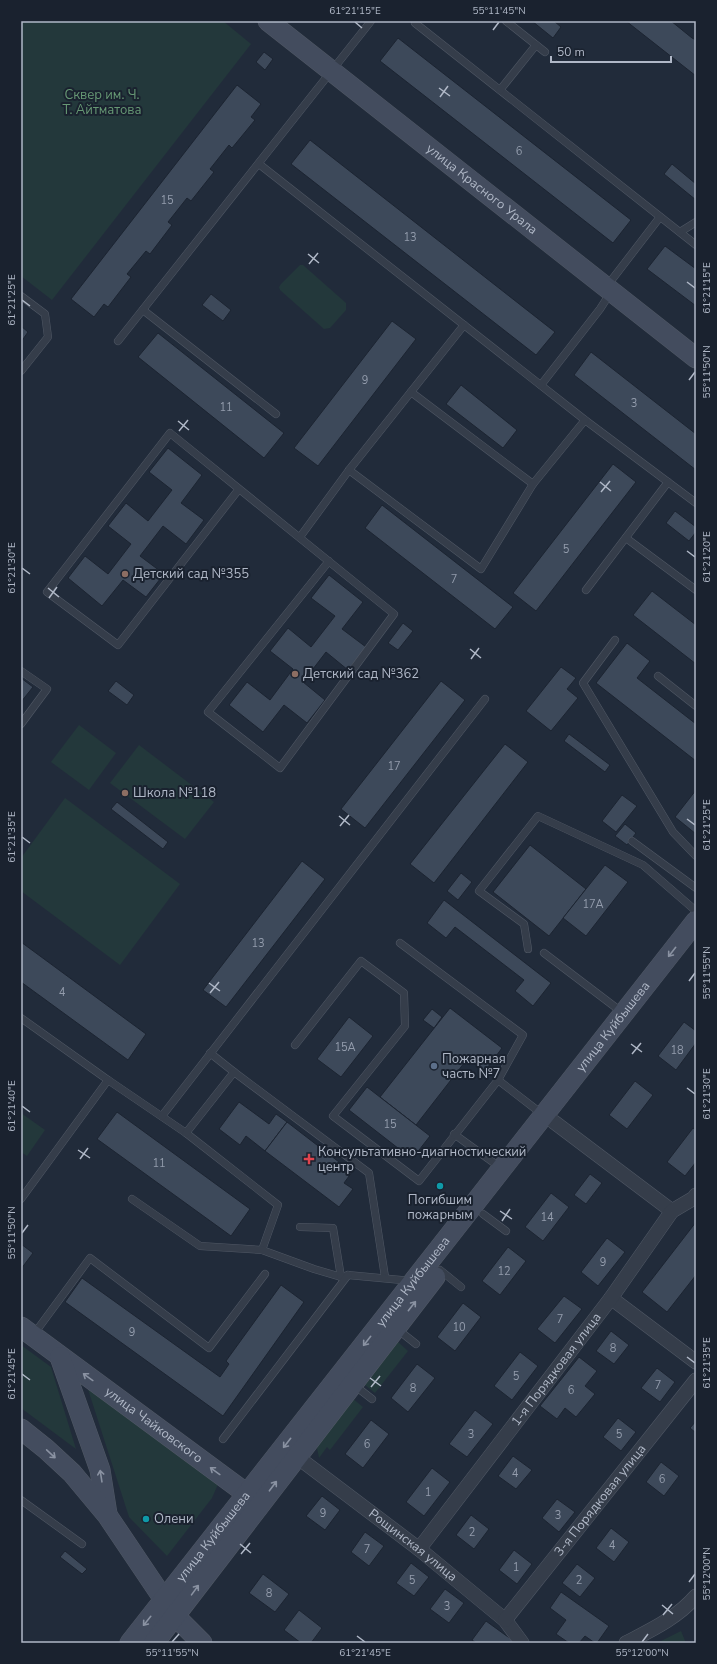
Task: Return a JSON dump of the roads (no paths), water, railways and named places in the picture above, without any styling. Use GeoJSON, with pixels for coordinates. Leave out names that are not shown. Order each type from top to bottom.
{"type":"FeatureCollection","features":[{"type":"Feature","properties":{"kind":"main road","name":"улица Красного Урала"},"geometry":{"type":"LineString","coordinates":[[268,21],[696,358]]}},
{"type":"Feature","properties":{"kind":"main road","name":"улица Куйбышева"},"geometry":{"type":"LineString","coordinates":[[154,1643],[483,1214],[623,1013],[696,921]]}},
{"type":"Feature","properties":{"kind":"main road","name":"улица Куйбышева"},"geometry":{"type":"LineString","coordinates":[[130,1643],[502,1169],[549,1119],[696,943]]}},
{"type":"Feature","properties":{"kind":"main road","name":"улица Чайковского"},"geometry":{"type":"LineString","coordinates":[[27,1331],[60,1357],[247,1494]]}},
{"type":"Feature","properties":{"kind":"main road"},"geometry":{"type":"LineString","coordinates":[[60,1357],[100,1470],[107,1515]]}},
{"type":"Feature","properties":{"kind":"main road"},"geometry":{"type":"LineString","coordinates":[[21,1429],[72,1473],[107,1515],[175,1616],[202,1643]]}},
{"type":"Feature","properties":{"kind":"street"},"geometry":{"type":"LineString","coordinates":[[549,1119],[672,1211]]}},
{"type":"Feature","properties":{"kind":"street","name":"1-я Порядковая улица"},"geometry":{"type":"LineString","coordinates":[[419,1549],[611,1298],[672,1211],[695,1198]]}},
{"type":"Feature","properties":{"kind":"street"},"geometry":{"type":"LineString","coordinates":[[611,1298],[696,1362]]}},
{"type":"Feature","properties":{"kind":"street","name":"3-я Порядковая улица"},"geometry":{"type":"LineString","coordinates":[[505,1620],[696,1380]]}},
{"type":"Feature","properties":{"kind":"street","name":"Рощинская улица"},"geometry":{"type":"LineString","coordinates":[[296,1456],[419,1549],[505,1620],[522,1643]]}},
{"type":"Feature","properties":{"kind":"street"},"geometry":{"type":"LineString","coordinates":[[626,1643],[673,1618],[696,1596]]}},
{"type":"Feature","properties":{"kind":"lane"},"geometry":{"type":"LineString","coordinates":[[118,342],[371,21]]}},
{"type":"Feature","properties":{"kind":"lane"},"geometry":{"type":"LineString","coordinates":[[506,21],[545,52]]}},
{"type":"Feature","properties":{"kind":"lane"},"geometry":{"type":"LineString","coordinates":[[415,23],[696,245]]}},
{"type":"Feature","properties":{"kind":"lane"},"geometry":{"type":"LineString","coordinates":[[500,90],[536,45]]}},
{"type":"Feature","properties":{"kind":"lane"},"geometry":{"type":"LineString","coordinates":[[259,164],[585,420],[696,503]]}},
{"type":"Feature","properties":{"kind":"lane"},"geometry":{"type":"LineString","coordinates":[[540,385],[600,309],[608,290],[623,266],[660,216]]}},
{"type":"Feature","properties":{"kind":"lane"},"geometry":{"type":"LineString","coordinates":[[680,232],[696,222]]}},
{"type":"Feature","properties":{"kind":"lane"},"geometry":{"type":"LineString","coordinates":[[21,296],[45,314],[48,337],[21,371]]}},
{"type":"Feature","properties":{"kind":"lane"},"geometry":{"type":"LineString","coordinates":[[143,310],[276,414]]}},
{"type":"Feature","properties":{"kind":"lane"},"geometry":{"type":"LineString","coordinates":[[300,537],[350,470],[464,325]]}},
{"type":"Feature","properties":{"kind":"lane"},"geometry":{"type":"LineString","coordinates":[[411,392],[533,484]]}},
{"type":"Feature","properties":{"kind":"lane"},"geometry":{"type":"LineString","coordinates":[[350,470],[481,569],[533,484],[585,420]]}},
{"type":"Feature","properties":{"kind":"lane"},"geometry":{"type":"LineString","coordinates":[[239,489],[118,645],[47,592],[170,433],[300,537],[394,614],[280,768],[208,712],[329,561]]}},
{"type":"Feature","properties":{"kind":"lane"},"geometry":{"type":"LineString","coordinates":[[586,590],[668,482]]}},
{"type":"Feature","properties":{"kind":"lane"},"geometry":{"type":"LineString","coordinates":[[626,538],[696,590]]}},
{"type":"Feature","properties":{"kind":"lane"},"geometry":{"type":"LineString","coordinates":[[615,640],[583,683],[673,832],[696,856]]}},
{"type":"Feature","properties":{"kind":"lane"},"geometry":{"type":"LineString","coordinates":[[21,670],[47,689],[21,724]]}},
{"type":"Feature","properties":{"kind":"lane"},"geometry":{"type":"LineString","coordinates":[[658,676],[696,706]]}},
{"type":"Feature","properties":{"kind":"lane"},"geometry":{"type":"LineString","coordinates":[[162,1116],[485,699]]}},
{"type":"Feature","properties":{"kind":"lane"},"geometry":{"type":"LineString","coordinates":[[528,949],[524,924],[479,892],[538,816],[643,865],[696,911]]}},
{"type":"Feature","properties":{"kind":"lane"},"geometry":{"type":"LineString","coordinates":[[632,841],[696,888]]}},
{"type":"Feature","properties":{"kind":"lane"},"geometry":{"type":"LineString","coordinates":[[295,1045],[361,961],[404,993],[405,1026],[333,1116],[419,1180],[498,1080],[523,1035],[400,942]]}},
{"type":"Feature","properties":{"kind":"lane"},"geometry":{"type":"LineString","coordinates":[[544,953],[623,1013]]}},
{"type":"Feature","properties":{"kind":"lane"},"geometry":{"type":"LineString","coordinates":[[21,1018],[186,1133],[278,1205],[262,1250]]}},
{"type":"Feature","properties":{"kind":"lane"},"geometry":{"type":"LineString","coordinates":[[210,1053],[368,1173],[385,1277]]}},
{"type":"Feature","properties":{"kind":"lane"},"geometry":{"type":"LineString","coordinates":[[186,1133],[234,1072]]}},
{"type":"Feature","properties":{"kind":"lane"},"geometry":{"type":"LineString","coordinates":[[21,1199],[108,1080]]}},
{"type":"Feature","properties":{"kind":"lane"},"geometry":{"type":"LineString","coordinates":[[498,1080],[549,1119]]}},
{"type":"Feature","properties":{"kind":"lane"},"geometry":{"type":"LineString","coordinates":[[454,1134],[502,1169]]}},
{"type":"Feature","properties":{"kind":"lane"},"geometry":{"type":"LineString","coordinates":[[132,1199],[200,1246],[262,1250],[314,1269],[345,1276],[385,1277],[414,1281]]}},
{"type":"Feature","properties":{"kind":"lane"},"geometry":{"type":"LineString","coordinates":[[483,1214],[506,1232]]}},
{"type":"Feature","properties":{"kind":"lane"},"geometry":{"type":"LineString","coordinates":[[300,1227],[333,1228],[345,1276]]}},
{"type":"Feature","properties":{"kind":"lane"},"geometry":{"type":"LineString","coordinates":[[27,1331],[90,1258],[209,1348],[265,1274]]}},
{"type":"Feature","properties":{"kind":"lane"},"geometry":{"type":"LineString","coordinates":[[440,1270],[461,1287]]}},
{"type":"Feature","properties":{"kind":"lane"},"geometry":{"type":"LineString","coordinates":[[223,1439],[345,1276]]}},
{"type":"Feature","properties":{"kind":"lane"},"geometry":{"type":"LineString","coordinates":[[395,1328],[416,1344]]}},
{"type":"Feature","properties":{"kind":"lane"},"geometry":{"type":"LineString","coordinates":[[352,1384],[372,1399]]}},
{"type":"Feature","properties":{"kind":"lane"},"geometry":{"type":"LineString","coordinates":[[21,1500],[82,1544]]}},
{"type":"Feature","properties":{"kind":"place","name":"Детский сад №355"},"geometry":{"type":"Point","coordinates":[125,574]}},
{"type":"Feature","properties":{"kind":"place","name":"Детский сад №362"},"geometry":{"type":"Point","coordinates":[295,674]}},
{"type":"Feature","properties":{"kind":"place","name":"Школа №118"},"geometry":{"type":"Point","coordinates":[125,793]}},
{"type":"Feature","properties":{"kind":"place","name":"Пожарная часть №7"},"geometry":{"type":"Point","coordinates":[434,1066]}},
{"type":"Feature","properties":{"kind":"place","name":"Консультативно-диагностический центр"},"geometry":{"type":"Point","coordinates":[309,1159]}},
{"type":"Feature","properties":{"kind":"place","name":"Погибшим пожарным"},"geometry":{"type":"Point","coordinates":[440,1186]}},
{"type":"Feature","properties":{"kind":"place","name":"Олени"},"geometry":{"type":"Point","coordinates":[146,1519]}},
{"type":"Feature","properties":{"kind":"park label","name":"Сквер им. Ч. Т. Айтматова"},"geometry":{"type":"Point","coordinates":[102,102]}}]}
